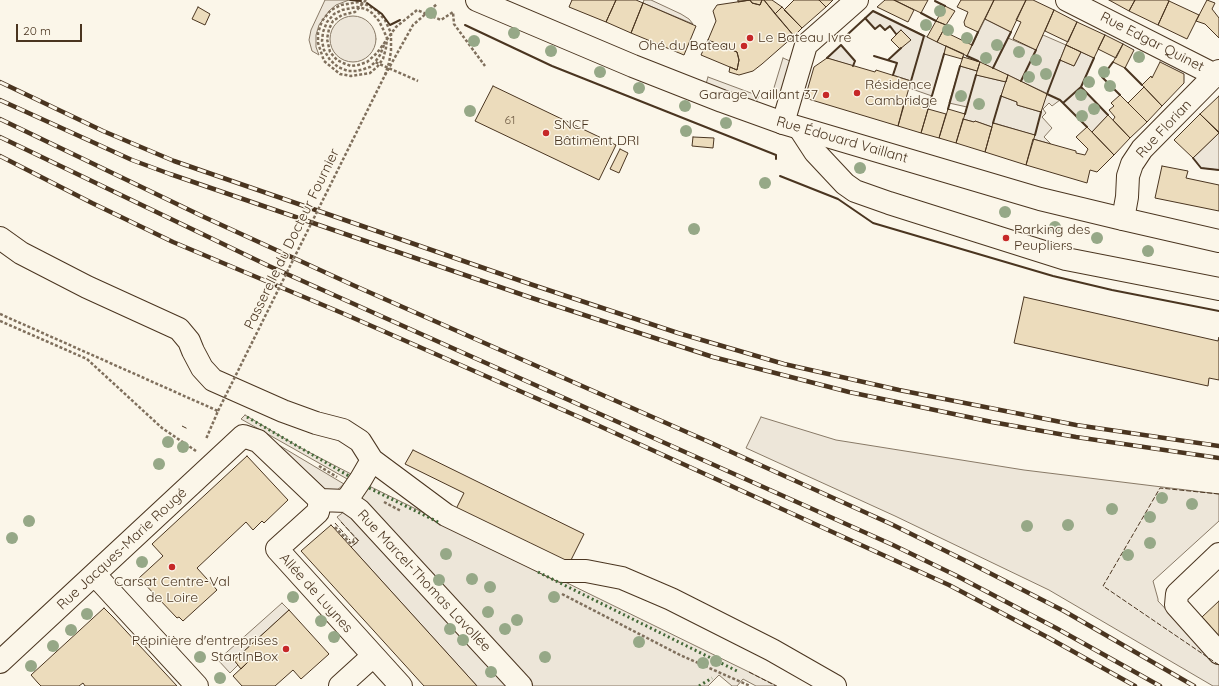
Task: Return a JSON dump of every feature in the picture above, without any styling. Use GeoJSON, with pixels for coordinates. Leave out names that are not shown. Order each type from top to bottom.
{"type":"FeatureCollection","features":[{"type":"Feature","properties":{"kind":"street","name":"Rue Édouard Vaillant"},"geometry":{"type":"LineString","coordinates":[[477,0],[722,102],[791,126],[1040,199],[1219,241]]}},
{"type":"Feature","properties":{"kind":"street"},"geometry":{"type":"LineString","coordinates":[[857,0],[806,45],[791,126],[845,184],[855,191],[889,203],[1066,258],[1219,289]]}},
{"type":"Feature","properties":{"kind":"street","name":"Rue Edgar Quinet"},"geometry":{"type":"LineString","coordinates":[[1074,2],[1217,73]]}},
{"type":"Feature","properties":{"kind":"street","name":"Rue Florian"},"geometry":{"type":"LineString","coordinates":[[1123,219],[1127,197],[1128,176],[1132,164],[1142,149],[1217,73]]}},
{"type":"Feature","properties":{"kind":"street"},"geometry":{"type":"LineString","coordinates":[[0,238],[21,253],[87,287],[179,329],[189,341],[192,351],[202,368],[213,380],[283,411],[316,423],[343,430],[360,441],[372,460],[446,515],[562,572],[586,571],[622,578],[671,599],[772,650],[835,686]]}},
{"type":"Feature","properties":{"kind":"street","name":"Rue Jacques-Marie Rougé"},"geometry":{"type":"LineString","coordinates":[[0,662],[243,436],[258,441],[320,500]]}},
{"type":"Feature","properties":{"kind":"street"},"geometry":{"type":"LineString","coordinates":[[346,501],[372,460]]}},
{"type":"Feature","properties":{"kind":"street","name":"Rue Marcel-Thomas Lavollée"},"geometry":{"type":"LineString","coordinates":[[320,500],[346,501],[359,510],[521,686]]}},
{"type":"Feature","properties":{"kind":"street","name":"Allée de Luynes"},"geometry":{"type":"LineString","coordinates":[[320,500],[318,512],[277,550],[401,686]]}},
{"type":"Feature","properties":{"kind":"street"},"geometry":{"type":"LineString","coordinates":[[1219,554],[1177,594],[1176,605],[1219,652]]}},
{"type":"Feature","properties":{"kind":"street"},"geometry":{"type":"LineString","coordinates":[[95,574],[197,686]]}},
{"type":"Feature","properties":{"kind":"street"},"geometry":{"type":"LineString","coordinates":[[340,686],[373,656]]}},
{"type":"Feature","properties":{"kind":"path"},"geometry":{"type":"LineString","coordinates":[[366,0],[356,12],[342,15],[333,21],[328,34],[328,44],[330,52],[337,60],[351,66],[363,64],[373,57],[396,27],[417,10],[441,20],[453,12],[454,24],[485,66]]}},
{"type":"Feature","properties":{"kind":"path"},"geometry":{"type":"LineString","coordinates":[[385,43],[380,55],[370,67],[348,71],[338,67],[330,60],[324,50],[322,41],[323,32],[327,22],[334,14],[342,10],[357,7],[366,9],[379,21],[387,38],[383,59],[377,67],[370,73],[351,76],[340,74],[324,61],[318,43],[318,33],[322,21],[331,10],[341,5],[359,2],[376,10],[385,20],[391,33],[391,51],[385,75]]}},
{"type":"Feature","properties":{"kind":"path"},"geometry":{"type":"LineString","coordinates":[[385,75],[413,25],[437,4]]}},
{"type":"Feature","properties":{"kind":"path"},"geometry":{"type":"LineString","coordinates":[[375,62],[418,81]]}},
{"type":"Feature","properties":{"kind":"path","name":"Passerelle du Docteur Fournier"},"geometry":{"type":"LineString","coordinates":[[203,444],[385,75]]}},
{"type":"Feature","properties":{"kind":"path"},"geometry":{"type":"LineString","coordinates":[[0,314],[218,411]]}},
{"type":"Feature","properties":{"kind":"path"},"geometry":{"type":"LineString","coordinates":[[0,321],[87,359],[162,428],[201,454]]}},
{"type":"Feature","properties":{"kind":"path"},"geometry":{"type":"LineString","coordinates":[[333,527],[334,526],[351,544],[355,540],[350,535]]}},
{"type":"Feature","properties":{"kind":"shaded area"},"geometry":{"type":"Polygon","coordinates":[[[325,0],[349,0],[336,5],[329,11],[319,25],[316,35],[316,47],[319,55],[312,51],[309,40],[311,30],[325,0]]]}},
{"type":"Feature","properties":{"kind":"shaded area"},"geometry":{"type":"Polygon","coordinates":[[[644,0],[651,0],[681,14],[689,19],[693,24],[643,3],[644,0]]]}},
{"type":"Feature","properties":{"kind":"shaded area"},"geometry":{"type":"Polygon","coordinates":[[[873,11],[946,46],[932,96],[909,88],[911,81],[893,75],[897,63],[888,60],[910,40],[901,30],[896,34],[890,27],[885,30],[880,25],[875,29],[865,18],[873,11]]]}},
{"type":"Feature","properties":{"kind":"shaded area"},"geometry":{"type":"Polygon","coordinates":[[[348,16],[358,16],[366,20],[372,26],[376,34],[376,44],[372,52],[366,58],[358,62],[348,62],[340,58],[334,52],[330,44],[330,34],[334,26],[340,20],[348,16]]]}},
{"type":"Feature","properties":{"kind":"shaded area"},"geometry":{"type":"Polygon","coordinates":[[[985,19],[1011,32],[1008,38],[1036,50],[1043,35],[1066,45],[1060,60],[1074,66],[1081,52],[1094,58],[1081,87],[1108,115],[1092,132],[1060,100],[1052,106],[1049,103],[1043,109],[1046,113],[1042,117],[1052,128],[1044,137],[1051,144],[1033,139],[1034,135],[994,123],[992,127],[975,121],[963,119],[967,107],[949,103],[960,66],[977,71],[977,75],[1006,82],[1001,96],[1017,102],[1017,105],[1041,112],[1046,93],[967,56],[985,19]]]}},
{"type":"Feature","properties":{"kind":"shaded area"},"geometry":{"type":"Polygon","coordinates":[[[841,45],[855,61],[853,66],[827,58],[841,45]]]}},
{"type":"Feature","properties":{"kind":"shaded area"},"geometry":{"type":"Polygon","coordinates":[[[783,58],[790,61],[781,93],[773,91],[783,58]]]}},
{"type":"Feature","properties":{"kind":"shaded area"},"geometry":{"type":"Polygon","coordinates":[[[708,77],[759,96],[756,102],[706,84],[708,77]]]}},
{"type":"Feature","properties":{"kind":"shaded area"},"geometry":{"type":"Polygon","coordinates":[[[1219,133],[1219,170],[1201,168],[1193,158],[1219,133]]]}},
{"type":"Feature","properties":{"kind":"shaded area"},"geometry":{"type":"Polygon","coordinates":[[[245,415],[299,447],[353,475],[349,480],[241,419],[245,415]]]}},
{"type":"Feature","properties":{"kind":"shaded area"},"geometry":{"type":"Polygon","coordinates":[[[761,417],[836,440],[1024,470],[1219,494],[1219,521],[1153,581],[1158,601],[1219,665],[1219,686],[1213,686],[1049,590],[895,516],[746,448],[761,417]]]}},
{"type":"Feature","properties":{"kind":"shaded area"},"geometry":{"type":"Polygon","coordinates":[[[277,444],[344,484],[336,491],[325,489],[277,444]]]}},
{"type":"Feature","properties":{"kind":"shaded area"},"geometry":{"type":"Polygon","coordinates":[[[367,485],[777,686],[756,686],[743,679],[737,686],[732,686],[719,675],[708,686],[528,686],[359,502],[367,485]]]}},
{"type":"Feature","properties":{"kind":"shaded area"},"geometry":{"type":"Polygon","coordinates":[[[345,511],[350,511],[512,686],[477,686],[351,547],[358,541],[337,517],[345,511]]]}},
{"type":"Feature","properties":{"kind":"shaded area"},"geometry":{"type":"Polygon","coordinates":[[[282,603],[289,610],[234,660],[238,665],[230,673],[218,660],[282,603]]]}},
{"type":"Feature","properties":{"kind":"building"},"geometry":{"type":"Polygon","coordinates":[[[572,0],[616,0],[606,22],[569,7],[572,0]]]}},
{"type":"Feature","properties":{"kind":"building"},"geometry":{"type":"Polygon","coordinates":[[[616,0],[636,0],[643,3],[631,33],[606,22],[616,0]]]}},
{"type":"Feature","properties":{"kind":"building"},"geometry":{"type":"Polygon","coordinates":[[[738,0],[750,0],[738,2],[738,0]]]}},
{"type":"Feature","properties":{"kind":"building"},"geometry":{"type":"Polygon","coordinates":[[[750,0],[762,0],[760,5],[752,3],[750,0]]]}},
{"type":"Feature","properties":{"kind":"building","name":"Le Bateau Ivre"},"geometry":{"type":"Polygon","coordinates":[[[750,0],[752,3],[760,5],[762,0],[764,0],[794,36],[753,71],[739,75],[729,72],[730,67],[737,70],[739,60],[737,52],[708,40],[716,21],[713,11],[717,5],[750,0]]]}},
{"type":"Feature","properties":{"kind":"building"},"geometry":{"type":"Polygon","coordinates":[[[764,0],[772,0],[782,7],[775,14],[764,0]]]}},
{"type":"Feature","properties":{"kind":"building"},"geometry":{"type":"Polygon","coordinates":[[[794,0],[819,0],[826,7],[802,28],[784,10],[794,0]]]}},
{"type":"Feature","properties":{"kind":"building"},"geometry":{"type":"Polygon","coordinates":[[[819,0],[833,0],[826,7],[819,0]]]}},
{"type":"Feature","properties":{"kind":"building"},"geometry":{"type":"Polygon","coordinates":[[[885,0],[894,0],[914,10],[908,22],[877,7],[885,0]]]}},
{"type":"Feature","properties":{"kind":"building"},"geometry":{"type":"Polygon","coordinates":[[[894,0],[928,0],[921,13],[894,0]]]}},
{"type":"Feature","properties":{"kind":"building"},"geometry":{"type":"Polygon","coordinates":[[[961,0],[994,0],[978,32],[965,26],[964,22],[968,12],[957,7],[961,0]]]}},
{"type":"Feature","properties":{"kind":"building"},"geometry":{"type":"Polygon","coordinates":[[[994,0],[1026,0],[1011,32],[985,19],[994,0]]]}},
{"type":"Feature","properties":{"kind":"building"},"geometry":{"type":"Polygon","coordinates":[[[1026,0],[1033,0],[1054,10],[1036,50],[1013,39],[1021,22],[1016,20],[1026,0]]]}},
{"type":"Feature","properties":{"kind":"building"},"geometry":{"type":"Polygon","coordinates":[[[1109,0],[1135,0],[1129,11],[1109,0]]]}},
{"type":"Feature","properties":{"kind":"building"},"geometry":{"type":"Polygon","coordinates":[[[1135,0],[1169,1],[1158,25],[1129,11],[1135,0]]]}},
{"type":"Feature","properties":{"kind":"building"},"geometry":{"type":"Polygon","coordinates":[[[1207,0],[1215,3],[1212,9],[1219,18],[1219,38],[1205,24],[1196,21],[1207,0]]]}},
{"type":"Feature","properties":{"kind":"building"},"geometry":{"type":"Polygon","coordinates":[[[1169,1],[1199,15],[1187,39],[1158,25],[1169,1]]]}},
{"type":"Feature","properties":{"kind":"building"},"geometry":{"type":"Polygon","coordinates":[[[643,3],[696,26],[684,55],[631,33],[643,3]]]}},
{"type":"Feature","properties":{"kind":"building"},"geometry":{"type":"Polygon","coordinates":[[[945,6],[955,11],[946,25],[936,21],[945,6]]]}},
{"type":"Feature","properties":{"kind":"building"},"geometry":{"type":"Polygon","coordinates":[[[198,7],[210,14],[205,25],[192,19],[198,7]]]}},
{"type":"Feature","properties":{"kind":"building"},"geometry":{"type":"Polygon","coordinates":[[[782,7],[802,28],[794,36],[775,14],[782,7]]]}},
{"type":"Feature","properties":{"kind":"building"},"geometry":{"type":"Polygon","coordinates":[[[1054,10],[1077,22],[1068,42],[1045,31],[1054,10]]]}},
{"type":"Feature","properties":{"kind":"building"},"geometry":{"type":"Polygon","coordinates":[[[936,21],[946,25],[937,42],[927,37],[936,21]]]}},
{"type":"Feature","properties":{"kind":"building"},"geometry":{"type":"Polygon","coordinates":[[[1077,22],[1105,35],[1094,58],[1066,45],[1077,22]]]}},
{"type":"Feature","properties":{"kind":"building"},"geometry":{"type":"Polygon","coordinates":[[[901,30],[911,40],[900,49],[891,40],[901,30]]]}},
{"type":"Feature","properties":{"kind":"building"},"geometry":{"type":"Polygon","coordinates":[[[943,31],[972,45],[967,56],[937,42],[943,31]]]}},
{"type":"Feature","properties":{"kind":"building"},"geometry":{"type":"Polygon","coordinates":[[[1105,35],[1123,44],[1116,58],[1098,49],[1105,35]]]}},
{"type":"Feature","properties":{"kind":"building"},"geometry":{"type":"Polygon","coordinates":[[[708,40],[737,52],[739,60],[737,70],[701,55],[708,40]]]}},
{"type":"Feature","properties":{"kind":"building"},"geometry":{"type":"Polygon","coordinates":[[[1123,44],[1134,50],[1125,68],[1113,62],[1123,44]]]}},
{"type":"Feature","properties":{"kind":"building"},"geometry":{"type":"Polygon","coordinates":[[[1066,45],[1081,52],[1074,66],[1060,60],[1066,45]]]}},
{"type":"Feature","properties":{"kind":"building"},"geometry":{"type":"Polygon","coordinates":[[[946,46],[964,54],[962,59],[944,54],[946,46]]]}},
{"type":"Feature","properties":{"kind":"building"},"geometry":{"type":"Polygon","coordinates":[[[963,57],[980,62],[977,71],[960,66],[963,57]]]}},
{"type":"Feature","properties":{"kind":"building","name":"Résidence Cambridge"},"geometry":{"type":"Polygon","coordinates":[[[827,58],[875,72],[876,70],[911,81],[898,126],[805,98],[814,67],[827,58]]]}},
{"type":"Feature","properties":{"kind":"building"},"geometry":{"type":"Polygon","coordinates":[[[980,62],[1008,75],[1006,82],[976,75],[980,62]]]}},
{"type":"Feature","properties":{"kind":"building"},"geometry":{"type":"Polygon","coordinates":[[[1160,62],[1184,74],[1184,83],[1162,106],[1142,85],[1151,76],[1152,78],[1160,62]]]}},
{"type":"Feature","properties":{"kind":"building"},"geometry":{"type":"Polygon","coordinates":[[[1008,75],[1047,94],[1041,112],[1017,105],[1017,102],[1001,96],[1008,75]]]}},
{"type":"Feature","properties":{"kind":"building","name":"SNCF Bâtiment DRI"},"geometry":{"type":"Polygon","coordinates":[[[493,86],[616,145],[599,180],[475,121],[493,86]]]}},
{"type":"Feature","properties":{"kind":"building"},"geometry":{"type":"Polygon","coordinates":[[[1144,87],[1162,106],[1147,122],[1128,103],[1144,87]]]}},
{"type":"Feature","properties":{"kind":"building"},"geometry":{"type":"Polygon","coordinates":[[[1120,95],[1147,122],[1130,138],[1113,120],[1115,117],[1109,110],[1114,106],[1111,103],[1120,95]]]}},
{"type":"Feature","properties":{"kind":"building"},"geometry":{"type":"Polygon","coordinates":[[[1219,96],[1219,132],[1200,114],[1219,96]]]}},
{"type":"Feature","properties":{"kind":"building"},"geometry":{"type":"Polygon","coordinates":[[[905,99],[929,106],[921,133],[898,126],[905,99]]]}},
{"type":"Feature","properties":{"kind":"building"},"geometry":{"type":"Polygon","coordinates":[[[928,109],[946,114],[939,138],[921,133],[928,109]]]}},
{"type":"Feature","properties":{"kind":"building"},"geometry":{"type":"Polygon","coordinates":[[[948,109],[965,114],[956,143],[939,138],[948,109]]]}},
{"type":"Feature","properties":{"kind":"building"},"geometry":{"type":"Polygon","coordinates":[[[1200,114],[1219,133],[1193,158],[1174,140],[1200,114]]]}},
{"type":"Feature","properties":{"kind":"building"},"geometry":{"type":"Polygon","coordinates":[[[1108,115],[1130,138],[1114,155],[1092,132],[1108,115]]]}},
{"type":"Feature","properties":{"kind":"building"},"geometry":{"type":"Polygon","coordinates":[[[963,119],[975,121],[992,127],[985,152],[956,143],[963,119]]]}},
{"type":"Feature","properties":{"kind":"building"},"geometry":{"type":"Polygon","coordinates":[[[993,123],[1035,135],[1026,165],[985,152],[993,123]]]}},
{"type":"Feature","properties":{"kind":"building"},"geometry":{"type":"Polygon","coordinates":[[[1087,127],[1114,155],[1097,172],[1090,170],[1087,183],[1026,165],[1033,139],[1085,155],[1088,149],[1076,137],[1087,127]]]}},
{"type":"Feature","properties":{"kind":"building"},"geometry":{"type":"Polygon","coordinates":[[[693,137],[714,138],[713,148],[692,146],[693,137]]]}},
{"type":"Feature","properties":{"kind":"building"},"geometry":{"type":"Polygon","coordinates":[[[620,149],[628,153],[619,173],[610,169],[620,149]]]}},
{"type":"Feature","properties":{"kind":"building"},"geometry":{"type":"Polygon","coordinates":[[[1162,166],[1188,171],[1186,178],[1219,185],[1219,211],[1155,198],[1162,166]]]}},
{"type":"Feature","properties":{"kind":"building"},"geometry":{"type":"Polygon","coordinates":[[[1024,297],[1218,341],[1219,337],[1219,380],[1209,378],[1208,386],[1014,343],[1024,297]]]}},
{"type":"Feature","properties":{"kind":"building"},"geometry":{"type":"Polygon","coordinates":[[[413,450],[584,534],[569,564],[456,509],[464,493],[405,464],[413,450]]]}},
{"type":"Feature","properties":{"kind":"building"},"geometry":{"type":"Polygon","coordinates":[[[247,456],[288,500],[264,523],[262,521],[253,530],[246,522],[197,568],[217,590],[183,621],[179,617],[177,618],[139,578],[163,556],[152,544],[247,456]]]}},
{"type":"Feature","properties":{"kind":"building"},"geometry":{"type":"Polygon","coordinates":[[[331,525],[477,686],[424,686],[301,551],[331,525]]]}},
{"type":"Feature","properties":{"kind":"building"},"geometry":{"type":"Polygon","coordinates":[[[1219,601],[1219,636],[1202,617],[1219,601]]]}},
{"type":"Feature","properties":{"kind":"building"},"geometry":{"type":"Polygon","coordinates":[[[104,608],[177,686],[85,686],[83,683],[79,686],[41,686],[38,683],[31,675],[104,608]]]}},
{"type":"Feature","properties":{"kind":"building","name":"Pépinière d'entreprises StartInBox"},"geometry":{"type":"Polygon","coordinates":[[[289,610],[329,654],[301,679],[293,670],[275,686],[242,686],[233,676],[248,662],[241,654],[289,610]]]}},
{"type":"Feature","properties":{"kind":"building"},"geometry":{"type":"Polygon","coordinates":[[[241,654],[248,662],[241,669],[234,660],[241,654]]]}},
{"type":"Feature","properties":{"kind":"railway"},"geometry":{"type":"LineString","coordinates":[[0,82],[103,131],[174,161],[530,284],[678,333],[784,364],[899,390],[1076,425],[1219,446]]}},
{"type":"Feature","properties":{"kind":"railway"},"geometry":{"type":"LineString","coordinates":[[0,100],[132,160],[170,174],[532,298],[713,357],[849,392],[992,422],[1076,437],[1219,458]]}},
{"type":"Feature","properties":{"kind":"railway"},"geometry":{"type":"LineString","coordinates":[[0,119],[204,217],[355,286],[891,524],[1064,611],[1194,686]]}},
{"type":"Feature","properties":{"kind":"railway"},"geometry":{"type":"LineString","coordinates":[[0,137],[269,266],[893,545],[955,575],[1056,628],[1160,686]]}},
{"type":"Feature","properties":{"kind":"railway"},"geometry":{"type":"LineString","coordinates":[[0,156],[173,242],[342,313],[595,424],[949,585],[1135,686]]}},
{"type":"Feature","properties":{"kind":"hedge"},"geometry":{"type":"LineString","coordinates":[[247,417],[349,476]]}},
{"type":"Feature","properties":{"kind":"hedge"},"geometry":{"type":"LineString","coordinates":[[369,488],[440,523]]}},
{"type":"Feature","properties":{"kind":"hedge"},"geometry":{"type":"LineString","coordinates":[[538,572],[739,672]]}},
{"type":"Feature","properties":{"kind":"hedge"},"geometry":{"type":"LineString","coordinates":[[699,686],[712,678]]}},
{"type":"Feature","properties":{"kind":"fence"},"geometry":{"type":"LineString","coordinates":[[182,426],[188,429]]}},
{"type":"Feature","properties":{"kind":"fence"},"geometry":{"type":"LineString","coordinates":[[1219,494],[1160,488],[1103,586],[1219,665]]}},
{"type":"Feature","properties":{"kind":"fence"},"geometry":{"type":"LineString","coordinates":[[341,522],[359,541],[351,547]]}},
{"type":"Feature","properties":{"kind":"fence"},"geometry":{"type":"LineString","coordinates":[[335,523],[350,540]]}},
{"type":"Feature","properties":{"kind":"fence"},"geometry":{"type":"LineString","coordinates":[[749,672],[776,686]]}},
{"type":"Feature","properties":{"kind":"wall"},"geometry":{"type":"LineString","coordinates":[[350,0],[361,1]]}},
{"type":"Feature","properties":{"kind":"wall"},"geometry":{"type":"LineString","coordinates":[[935,1],[945,6]]}},
{"type":"Feature","properties":{"kind":"wall"},"geometry":{"type":"LineString","coordinates":[[367,3],[382,14],[390,25],[400,20]]}},
{"type":"Feature","properties":{"kind":"wall"},"geometry":{"type":"LineString","coordinates":[[850,37],[848,34],[873,11],[924,36],[911,81]]}},
{"type":"Feature","properties":{"kind":"wall"},"geometry":{"type":"LineString","coordinates":[[921,13],[936,21]]}},
{"type":"Feature","properties":{"kind":"wall"},"geometry":{"type":"LineString","coordinates":[[865,18],[875,29],[880,25],[885,30],[890,26],[896,34]]}},
{"type":"Feature","properties":{"kind":"wall"},"geometry":{"type":"LineString","coordinates":[[465,25],[552,66],[776,155],[776,159]]}},
{"type":"Feature","properties":{"kind":"wall"},"geometry":{"type":"LineString","coordinates":[[972,45],[978,32]]}},
{"type":"Feature","properties":{"kind":"wall"},"geometry":{"type":"LineString","coordinates":[[993,68],[1011,32]]}},
{"type":"Feature","properties":{"kind":"wall"},"geometry":{"type":"LineString","coordinates":[[827,58],[841,45],[855,61],[853,66]]}},
{"type":"Feature","properties":{"kind":"wall"},"geometry":{"type":"LineString","coordinates":[[888,60],[901,48]]}},
{"type":"Feature","properties":{"kind":"wall"},"geometry":{"type":"LineString","coordinates":[[1021,81],[1036,50]]}},
{"type":"Feature","properties":{"kind":"wall"},"geometry":{"type":"LineString","coordinates":[[929,106],[944,54]]}},
{"type":"Feature","properties":{"kind":"wall"},"geometry":{"type":"LineString","coordinates":[[874,56],[897,63],[893,75]]}},
{"type":"Feature","properties":{"kind":"wall"},"geometry":{"type":"LineString","coordinates":[[967,56],[978,61]]}},
{"type":"Feature","properties":{"kind":"wall"},"geometry":{"type":"LineString","coordinates":[[1060,60],[1047,94],[1063,103],[1081,87],[1094,58]]}},
{"type":"Feature","properties":{"kind":"wall"},"geometry":{"type":"LineString","coordinates":[[1113,62],[1102,77],[1120,95]]}},
{"type":"Feature","properties":{"kind":"wall"},"geometry":{"type":"LineString","coordinates":[[948,109],[960,66]]}},
{"type":"Feature","properties":{"kind":"wall"},"geometry":{"type":"LineString","coordinates":[[1125,68],[1142,85]]}},
{"type":"Feature","properties":{"kind":"wall"},"geometry":{"type":"LineString","coordinates":[[965,114],[976,75]]}},
{"type":"Feature","properties":{"kind":"wall"},"geometry":{"type":"LineString","coordinates":[[1081,87],[1108,115]]}},
{"type":"Feature","properties":{"kind":"wall"},"geometry":{"type":"LineString","coordinates":[[993,123],[1001,96]]}},
{"type":"Feature","properties":{"kind":"wall"},"geometry":{"type":"LineString","coordinates":[[1063,103],[1087,127]]}},
{"type":"Feature","properties":{"kind":"wall"},"geometry":{"type":"LineString","coordinates":[[1035,135],[1041,112]]}},
{"type":"Feature","properties":{"kind":"wall"},"geometry":{"type":"LineString","coordinates":[[1193,158],[1201,168],[1219,170]]}},
{"type":"Feature","properties":{"kind":"wall"},"geometry":{"type":"LineString","coordinates":[[780,176],[838,199],[873,223],[1053,276],[1112,290],[1219,311]]}},
{"type":"Feature","properties":{"kind":"place","name":"Le Bateau Ivre"},"geometry":{"type":"Point","coordinates":[750,38]}},
{"type":"Feature","properties":{"kind":"place","name":"Ohé du Bateau"},"geometry":{"type":"Point","coordinates":[744,46]}},
{"type":"Feature","properties":{"kind":"place","name":"Résidence Cambridge"},"geometry":{"type":"Point","coordinates":[857,93]}},
{"type":"Feature","properties":{"kind":"place","name":"Garage Vaillant 37"},"geometry":{"type":"Point","coordinates":[826,95]}},
{"type":"Feature","properties":{"kind":"place","name":"SNCF Bâtiment DRI"},"geometry":{"type":"Point","coordinates":[546,133]}},
{"type":"Feature","properties":{"kind":"place","name":"Parking des Peupliers"},"geometry":{"type":"Point","coordinates":[1006,238]}},
{"type":"Feature","properties":{"kind":"place","name":"Carsat Centre-Val de Loire"},"geometry":{"type":"Point","coordinates":[172,567]}},
{"type":"Feature","properties":{"kind":"place","name":"Pépinière d'entreprises StartInBox"},"geometry":{"type":"Point","coordinates":[286,649]}}]}
